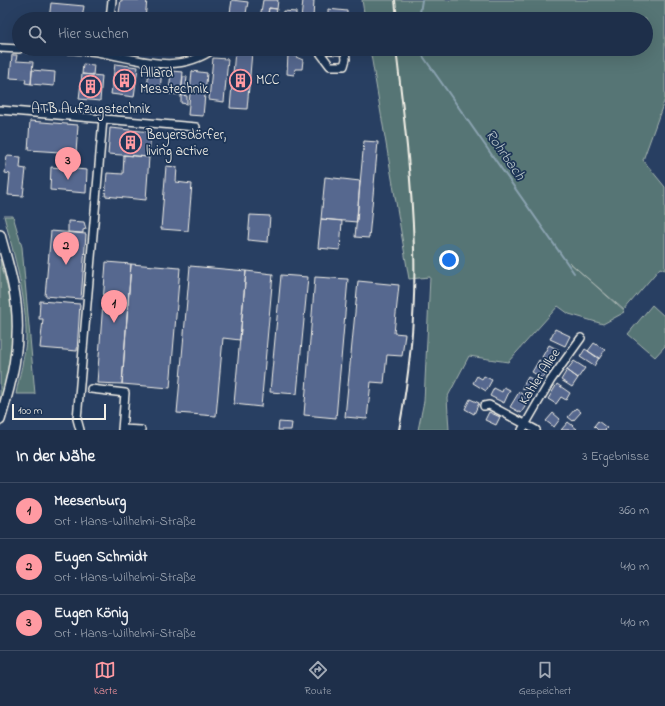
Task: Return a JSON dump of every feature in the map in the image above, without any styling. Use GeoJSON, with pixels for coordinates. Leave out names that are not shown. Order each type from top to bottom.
{"type":"FeatureCollection","features":[{"type":"Feature","properties":{"kind":"street"},"geometry":{"type":"LineString","coordinates":[[111,12],[112,0]]}},
{"type":"Feature","properties":{"kind":"street"},"geometry":{"type":"LineString","coordinates":[[0,48],[12,49]]}},
{"type":"Feature","properties":{"kind":"street"},"geometry":{"type":"LineString","coordinates":[[121,56],[143,62],[167,64],[184,63],[201,56]]}},
{"type":"Feature","properties":{"kind":"street"},"geometry":{"type":"LineString","coordinates":[[0,110],[196,127]]}},
{"type":"Feature","properties":{"kind":"street"},"geometry":{"type":"LineString","coordinates":[[80,430],[77,418],[103,120]]}},
{"type":"Feature","properties":{"kind":"street"},"geometry":{"type":"LineString","coordinates":[[0,235],[16,303],[17,323],[16,364],[0,420]]}},
{"type":"Feature","properties":{"kind":"street","name":"Kahler Allee"},"geometry":{"type":"LineString","coordinates":[[523,427],[551,380],[581,338]]}},
{"type":"Feature","properties":{"kind":"street"},"geometry":{"type":"LineString","coordinates":[[91,389],[125,393],[122,430],[141,430]]}},
{"type":"Feature","properties":{"kind":"street"},"geometry":{"type":"LineString","coordinates":[[484,406],[489,405],[523,427],[536,430]]}},
{"type":"Feature","properties":{"kind":"green space"},"geometry":{"type":"Polygon","coordinates":[[[362,0],[665,0],[665,99],[643,160],[665,187],[665,270],[660,268],[624,310],[569,262],[625,312],[603,324],[569,314],[558,306],[508,362],[469,356],[447,398],[449,430],[418,430],[424,401],[430,277],[409,279],[371,56],[653,56],[653,12],[364,12],[362,0]]]}},
{"type":"Feature","properties":{"kind":"green space"},"geometry":{"type":"Polygon","coordinates":[[[4,216],[13,216],[22,247],[35,394],[16,394],[26,339],[26,323],[16,261],[4,216]]]}},
{"type":"Feature","properties":{"kind":"green space"},"geometry":{"type":"Polygon","coordinates":[[[0,259],[12,308],[13,333],[9,370],[0,406],[0,259]]]}},
{"type":"Feature","properties":{"kind":"green space"},"geometry":{"type":"Polygon","coordinates":[[[652,305],[665,317],[665,346],[655,357],[628,334],[652,305]]]}},
{"type":"Feature","properties":{"kind":"building"},"geometry":{"type":"Polygon","coordinates":[[[121,0],[147,0],[146,12],[119,12],[121,0]]]}},
{"type":"Feature","properties":{"kind":"building"},"geometry":{"type":"Polygon","coordinates":[[[232,0],[248,2],[246,12],[230,12],[232,0]]]}},
{"type":"Feature","properties":{"kind":"building"},"geometry":{"type":"Polygon","coordinates":[[[263,0],[278,0],[277,9],[269,8],[268,12],[261,12],[263,0]]]}},
{"type":"Feature","properties":{"kind":"building"},"geometry":{"type":"Polygon","coordinates":[[[303,0],[314,0],[313,12],[302,12],[303,0]]]}},
{"type":"Feature","properties":{"kind":"building"},"geometry":{"type":"Polygon","coordinates":[[[51,3],[84,6],[83,12],[50,12],[51,3]]]}},
{"type":"Feature","properties":{"kind":"building"},"geometry":{"type":"Polygon","coordinates":[[[269,8],[277,9],[276,12],[268,12],[269,8]]]}},
{"type":"Feature","properties":{"kind":"building"},"geometry":{"type":"Polygon","coordinates":[[[328,9],[347,11],[347,12],[328,12],[328,9]]]}},
{"type":"Feature","properties":{"kind":"building"},"geometry":{"type":"Polygon","coordinates":[[[12,55],[17,56],[16,61],[33,62],[31,84],[25,83],[26,79],[10,78],[12,55]]]}},
{"type":"Feature","properties":{"kind":"building","name":"MCC"},"geometry":{"type":"Polygon","coordinates":[[[235,56],[252,56],[247,109],[230,108],[235,56]]]}},
{"type":"Feature","properties":{"kind":"building"},"geometry":{"type":"Polygon","coordinates":[[[288,56],[296,56],[303,60],[302,69],[295,69],[294,75],[287,74],[288,56]]]}},
{"type":"Feature","properties":{"kind":"building"},"geometry":{"type":"Polygon","coordinates":[[[213,58],[228,59],[224,102],[209,100],[213,58]]]}},
{"type":"Feature","properties":{"kind":"building"},"geometry":{"type":"Polygon","coordinates":[[[83,64],[94,65],[93,75],[82,74],[83,64]]]}},
{"type":"Feature","properties":{"kind":"building","name":"Allard Messtechnik"},"geometry":{"type":"Polygon","coordinates":[[[115,64],[138,67],[134,97],[111,94],[115,64]]]}},
{"type":"Feature","properties":{"kind":"building"},"geometry":{"type":"Polygon","coordinates":[[[149,68],[162,69],[160,91],[147,90],[149,68]]]}},
{"type":"Feature","properties":{"kind":"building"},"geometry":{"type":"Polygon","coordinates":[[[32,70],[55,72],[54,86],[31,84],[32,70]]]}},
{"type":"Feature","properties":{"kind":"building"},"geometry":{"type":"Polygon","coordinates":[[[171,71],[183,72],[181,95],[169,94],[171,71]]]}},
{"type":"Feature","properties":{"kind":"building"},"geometry":{"type":"Polygon","coordinates":[[[192,71],[207,73],[203,116],[188,115],[192,71]]]}},
{"type":"Feature","properties":{"kind":"building","name":"ATB Aufzugstechnik"},"geometry":{"type":"Polygon","coordinates":[[[82,74],[102,76],[100,101],[79,99],[82,74]]]}},
{"type":"Feature","properties":{"kind":"building"},"geometry":{"type":"Polygon","coordinates":[[[183,77],[187,77],[185,95],[181,95],[183,77]]]}},
{"type":"Feature","properties":{"kind":"building"},"geometry":{"type":"Polygon","coordinates":[[[181,95],[187,96],[187,104],[181,103],[181,95]]]}},
{"type":"Feature","properties":{"kind":"building"},"geometry":{"type":"Polygon","coordinates":[[[30,121],[78,125],[76,153],[28,150],[30,121]]]}},
{"type":"Feature","properties":{"kind":"building","name":"Beyersdörfer, living active"},"geometry":{"type":"Polygon","coordinates":[[[110,128],[151,132],[149,157],[108,154],[110,128]]]}},
{"type":"Feature","properties":{"kind":"building"},"geometry":{"type":"Polygon","coordinates":[[[364,141],[378,142],[369,238],[355,237],[364,141]]]}},
{"type":"Feature","properties":{"kind":"building"},"geometry":{"type":"Polygon","coordinates":[[[124,155],[149,157],[146,200],[105,196],[107,173],[123,174],[124,155]]]}},
{"type":"Feature","properties":{"kind":"building"},"geometry":{"type":"Polygon","coordinates":[[[7,156],[21,157],[20,168],[26,169],[23,196],[8,195],[10,174],[5,173],[7,156]]]}},
{"type":"Feature","properties":{"kind":"building"},"geometry":{"type":"Polygon","coordinates":[[[166,166],[177,167],[176,182],[192,184],[188,231],[161,229],[166,166]]]}},
{"type":"Feature","properties":{"kind":"building"},"geometry":{"type":"Polygon","coordinates":[[[51,167],[87,170],[86,193],[50,190],[51,167]]]}},
{"type":"Feature","properties":{"kind":"building"},"geometry":{"type":"Polygon","coordinates":[[[325,177],[360,181],[357,222],[321,219],[325,177]]]}},
{"type":"Feature","properties":{"kind":"building"},"geometry":{"type":"Polygon","coordinates":[[[250,215],[270,216],[268,242],[248,240],[250,215]]]}},
{"type":"Feature","properties":{"kind":"building"},"geometry":{"type":"Polygon","coordinates":[[[321,219],[342,221],[340,250],[318,248],[321,219]]]}},
{"type":"Feature","properties":{"kind":"building"},"geometry":{"type":"Polygon","coordinates":[[[68,221],[84,222],[86,229],[83,230],[83,233],[68,232],[68,221]]]}},
{"type":"Feature","properties":{"kind":"building"},"geometry":{"type":"Polygon","coordinates":[[[51,231],[86,234],[81,299],[45,296],[51,231]]]}},
{"type":"Feature","properties":{"kind":"building"},"geometry":{"type":"Polygon","coordinates":[[[106,262],[131,264],[122,384],[97,383],[106,262]]]}},
{"type":"Feature","properties":{"kind":"building"},"geometry":{"type":"Polygon","coordinates":[[[131,264],[180,268],[170,388],[122,384],[131,264]]]}},
{"type":"Feature","properties":{"kind":"building"},"geometry":{"type":"Polygon","coordinates":[[[190,266],[246,271],[240,340],[223,338],[216,416],[177,413],[190,266]]]}},
{"type":"Feature","properties":{"kind":"building"},"geometry":{"type":"Polygon","coordinates":[[[246,271],[273,274],[261,407],[234,404],[246,271]]]}},
{"type":"Feature","properties":{"kind":"building"},"geometry":{"type":"Polygon","coordinates":[[[281,275],[308,277],[297,394],[270,392],[281,275]]]}},
{"type":"Feature","properties":{"kind":"building"},"geometry":{"type":"Polygon","coordinates":[[[315,277],[348,279],[336,418],[304,415],[315,277]]]}},
{"type":"Feature","properties":{"kind":"building"},"geometry":{"type":"Polygon","coordinates":[[[358,281],[399,285],[394,333],[405,334],[402,356],[387,355],[384,383],[371,382],[367,419],[345,417],[358,281]]]}},
{"type":"Feature","properties":{"kind":"building"},"geometry":{"type":"Polygon","coordinates":[[[40,301],[80,304],[77,351],[40,348],[43,319],[39,319],[40,301]]]}},
{"type":"Feature","properties":{"kind":"building"},"geometry":{"type":"Polygon","coordinates":[[[555,329],[570,336],[565,346],[550,339],[555,329]]]}},
{"type":"Feature","properties":{"kind":"building"},"geometry":{"type":"Polygon","coordinates":[[[594,343],[605,350],[599,359],[588,351],[594,343]]]}},
{"type":"Feature","properties":{"kind":"building"},"geometry":{"type":"Polygon","coordinates":[[[549,345],[559,350],[553,362],[542,357],[549,345]]]}},
{"type":"Feature","properties":{"kind":"building"},"geometry":{"type":"Polygon","coordinates":[[[585,349],[599,358],[594,366],[580,357],[585,349]]]}},
{"type":"Feature","properties":{"kind":"building"},"geometry":{"type":"Polygon","coordinates":[[[539,360],[549,366],[542,378],[532,372],[539,360]]]}},
{"type":"Feature","properties":{"kind":"building"},"geometry":{"type":"Polygon","coordinates":[[[574,361],[585,368],[578,378],[567,370],[574,361]]]}},
{"type":"Feature","properties":{"kind":"building"},"geometry":{"type":"Polygon","coordinates":[[[567,370],[578,378],[572,387],[561,380],[567,370]]]}},
{"type":"Feature","properties":{"kind":"building"},"geometry":{"type":"Polygon","coordinates":[[[477,376],[482,379],[484,376],[492,380],[486,391],[473,383],[477,376]]]}},
{"type":"Feature","properties":{"kind":"building"},"geometry":{"type":"Polygon","coordinates":[[[528,377],[538,382],[532,393],[522,388],[528,377]]]}},
{"type":"Feature","properties":{"kind":"building"},"geometry":{"type":"Polygon","coordinates":[[[557,384],[570,393],[566,400],[561,397],[556,404],[548,399],[557,384]]]}},
{"type":"Feature","properties":{"kind":"building"},"geometry":{"type":"Polygon","coordinates":[[[504,387],[510,390],[504,403],[490,396],[494,388],[502,392],[504,387]]]}},
{"type":"Feature","properties":{"kind":"building"},"geometry":{"type":"Polygon","coordinates":[[[519,392],[530,399],[521,413],[510,407],[519,392]]]}},
{"type":"Feature","properties":{"kind":"building"},"geometry":{"type":"Polygon","coordinates":[[[470,399],[479,403],[474,414],[465,409],[470,399]]]}},
{"type":"Feature","properties":{"kind":"building"},"geometry":{"type":"Polygon","coordinates":[[[576,408],[581,412],[573,421],[568,417],[576,408]]]}},
{"type":"Feature","properties":{"kind":"building"},"geometry":{"type":"Polygon","coordinates":[[[489,412],[500,417],[496,425],[485,420],[489,412]]]}},
{"type":"Feature","properties":{"kind":"building"},"geometry":{"type":"Polygon","coordinates":[[[553,413],[560,419],[554,427],[546,421],[553,413]]]}},
{"type":"Feature","properties":{"kind":"building"},"geometry":{"type":"Polygon","coordinates":[[[598,421],[607,428],[605,430],[598,430],[594,426],[598,421]]]}},
{"type":"Feature","properties":{"kind":"building"},"geometry":{"type":"Polygon","coordinates":[[[279,422],[292,423],[291,430],[278,430],[279,422]]]}},
{"type":"Feature","properties":{"kind":"building"},"geometry":{"type":"Polygon","coordinates":[[[568,422],[577,429],[561,430],[568,422]]]}},
{"type":"Feature","properties":{"kind":"waterway","name":"Rohrbach"},"geometry":{"type":"LineString","coordinates":[[420,12],[422,0]]}},
{"type":"Feature","properties":{"kind":"waterway","name":"Rohrbach"},"geometry":{"type":"LineString","coordinates":[[423,56],[574,273]]}},
{"type":"Feature","properties":{"kind":"railway"},"geometry":{"type":"LineString","coordinates":[[395,0],[396,12]]}},
{"type":"Feature","properties":{"kind":"railway"},"geometry":{"type":"LineString","coordinates":[[397,56],[410,174],[414,272],[411,340],[399,430]]}},
{"type":"Feature","properties":{"kind":"place","name":"MCC"},"geometry":{"type":"Point","coordinates":[241,80]}},
{"type":"Feature","properties":{"kind":"place","name":"Allard Messtechnik"},"geometry":{"type":"Point","coordinates":[124,81]}},
{"type":"Feature","properties":{"kind":"place","name":"ATB Aufzugstechnik"},"geometry":{"type":"Point","coordinates":[91,87]}},
{"type":"Feature","properties":{"kind":"place","name":"Beyersdörfer, living active"},"geometry":{"type":"Point","coordinates":[130,143]}},
{"type":"Feature","properties":{"kind":"place","name":"Eugen König"},"geometry":{"type":"Point","coordinates":[68,180]}},
{"type":"Feature","properties":{"kind":"place","name":"Eugen Schmidt"},"geometry":{"type":"Point","coordinates":[66,265]}},
{"type":"Feature","properties":{"kind":"place","name":"Meesenburg"},"geometry":{"type":"Point","coordinates":[114,323]}}]}
